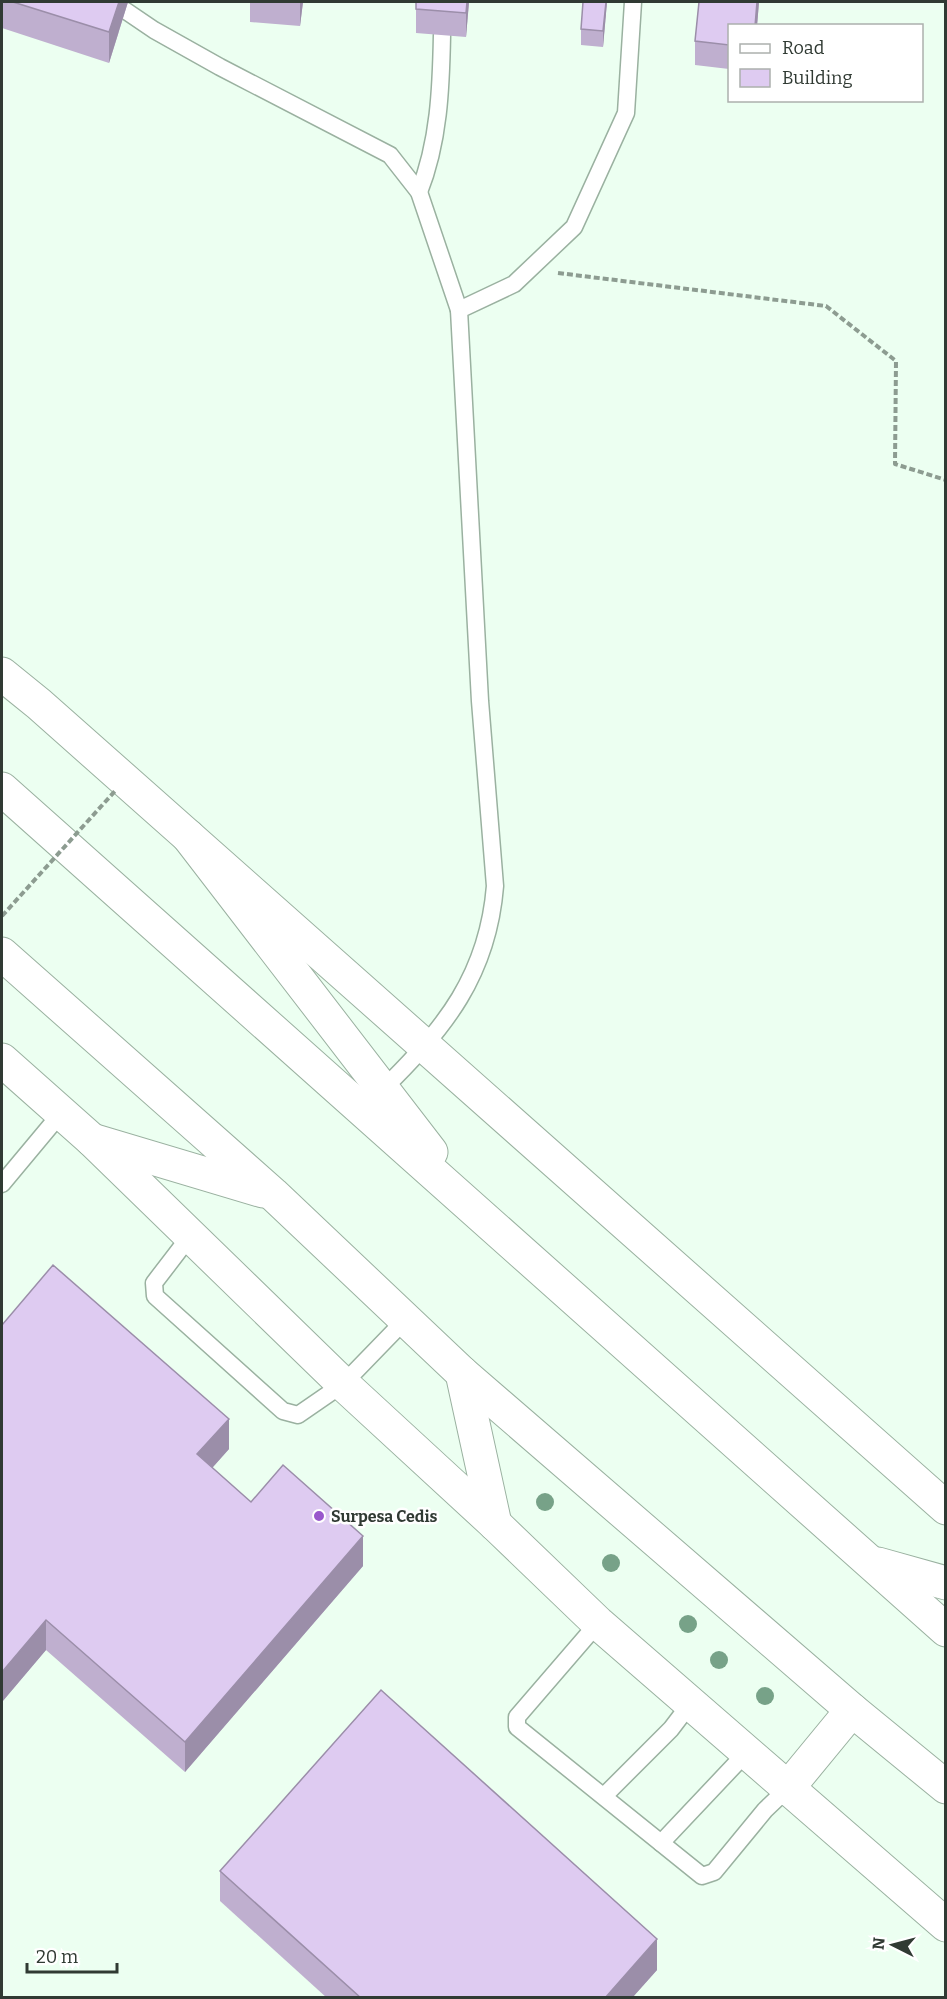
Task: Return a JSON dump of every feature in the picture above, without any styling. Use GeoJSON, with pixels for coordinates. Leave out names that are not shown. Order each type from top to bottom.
{"type":"FeatureCollection","features":[{"type":"Feature","properties":{"kind":"main road"},"geometry":{"type":"LineString","coordinates":[[2,674],[39,704],[945,1508]]}},
{"type":"Feature","properties":{"kind":"main road"},"geometry":{"type":"LineString","coordinates":[[2,789],[945,1630]]}},
{"type":"Feature","properties":{"kind":"main road"},"geometry":{"type":"LineString","coordinates":[[188,836],[480,1215]]}},
{"type":"Feature","properties":{"kind":"main road"},"geometry":{"type":"LineString","coordinates":[[2,954],[273,1194],[462,1373],[852,1710],[945,1787]]}},
{"type":"Feature","properties":{"kind":"main road"},"geometry":{"type":"LineString","coordinates":[[4,1068],[62,1112],[92,1140],[343,1384],[598,1623],[945,1925]]}},
{"type":"Feature","properties":{"kind":"main road"},"geometry":{"type":"LineString","coordinates":[[92,1140],[273,1194]]}},
{"type":"Feature","properties":{"kind":"main road"},"geometry":{"type":"LineString","coordinates":[[462,1373],[495,1524]]}},
{"type":"Feature","properties":{"kind":"main road"},"geometry":{"type":"LineString","coordinates":[[869,1562],[945,1583]]}},
{"type":"Feature","properties":{"kind":"main road"},"geometry":{"type":"LineString","coordinates":[[788,1789],[852,1710]]}},
{"type":"Feature","properties":{"kind":"lane"},"geometry":{"type":"LineString","coordinates":[[459,310],[513,284],[574,227],[626,113],[633,2]]}},
{"type":"Feature","properties":{"kind":"lane"},"geometry":{"type":"LineString","coordinates":[[126,11],[154,30],[220,67],[390,155],[419,192],[459,310],[480,701],[495,886],[493,916],[482,953],[466,989],[425,1046],[383,1089]]}},
{"type":"Feature","properties":{"kind":"lane"},"geometry":{"type":"LineString","coordinates":[[419,192],[433,149],[441,82],[442,35]]}},
{"type":"Feature","properties":{"kind":"lane"},"geometry":{"type":"LineString","coordinates":[[2,1184],[62,1112]]}},
{"type":"Feature","properties":{"kind":"lane"},"geometry":{"type":"LineString","coordinates":[[190,1236],[154,1283],[155,1296],[283,1411],[298,1415],[343,1384],[406,1319]]}},
{"type":"Feature","properties":{"kind":"lane"},"geometry":{"type":"LineString","coordinates":[[598,1623],[517,1717],[517,1727],[702,1876],[714,1872],[765,1810],[788,1789]]}},
{"type":"Feature","properties":{"kind":"lane"},"geometry":{"type":"LineString","coordinates":[[604,1796],[671,1729],[690,1704]]}},
{"type":"Feature","properties":{"kind":"lane"},"geometry":{"type":"LineString","coordinates":[[661,1843],[746,1753]]}},
{"type":"Feature","properties":{"kind":"path"},"geometry":{"type":"LineString","coordinates":[[529,269],[826,306],[896,361],[895,464],[945,480]]}},
{"type":"Feature","properties":{"kind":"path"},"geometry":{"type":"LineString","coordinates":[[2,916],[116,791]]}},
{"type":"Feature","properties":{"kind":"building"},"geometry":{"type":"Polygon","coordinates":[[[13,2],[119,2],[109,32],[13,2]]]}},
{"type":"Feature","properties":{"kind":"building"},"geometry":{"type":"Polygon","coordinates":[[[416,2],[467,2],[466,13],[416,9],[416,2]]]}},
{"type":"Feature","properties":{"kind":"building"},"geometry":{"type":"Polygon","coordinates":[[[583,2],[606,2],[603,31],[581,29],[583,2]]]}},
{"type":"Feature","properties":{"kind":"building"},"geometry":{"type":"Polygon","coordinates":[[[699,2],[757,2],[755,24],[728,24],[728,45],[695,41],[699,2]]]}},
{"type":"Feature","properties":{"kind":"building"},"geometry":{"type":"Polygon","coordinates":[[[53,1265],[229,1419],[197,1454],[251,1502],[283,1465],[363,1536],[185,1742],[46,1620],[2,1672],[2,1325],[53,1265]]]}},
{"type":"Feature","properties":{"kind":"building"},"geometry":{"type":"Polygon","coordinates":[[[381,1690],[657,1939],[605,1998],[361,1998],[220,1871],[381,1690]]]}},
{"type":"Feature","properties":{"kind":"place","name":"Surpesa Cedis"},"geometry":{"type":"Point","coordinates":[319,1516]}}]}
